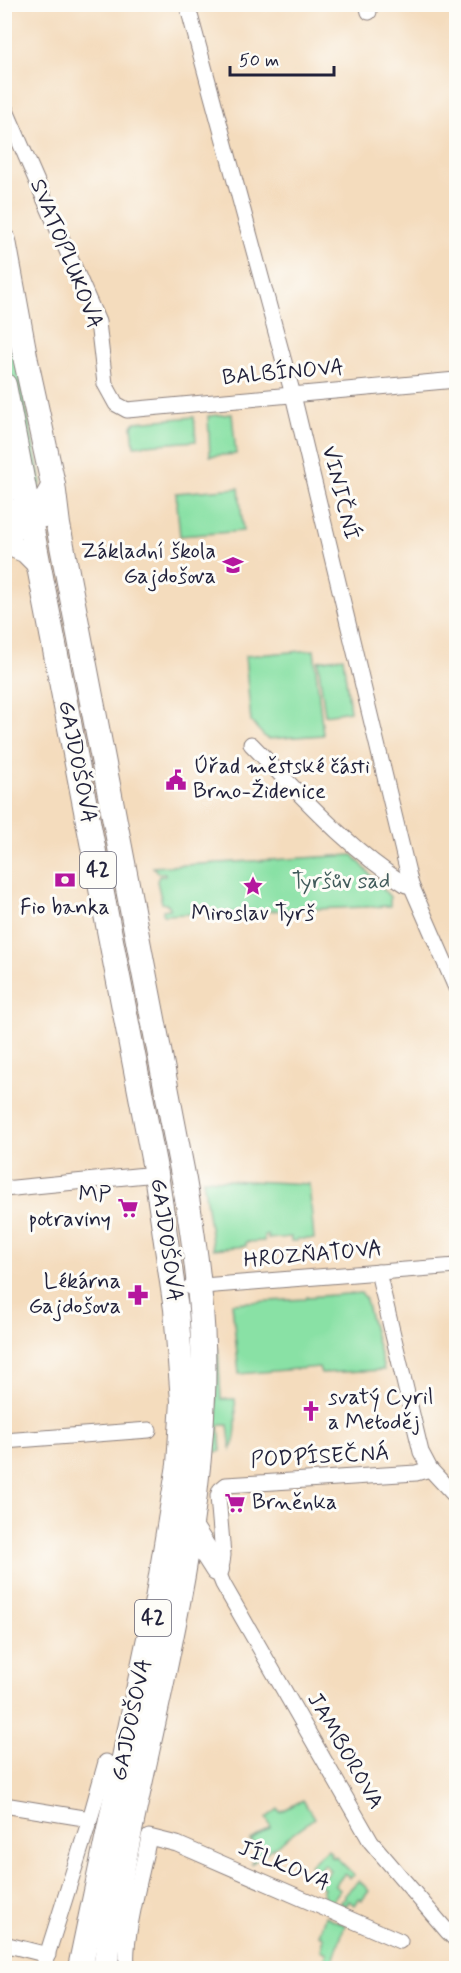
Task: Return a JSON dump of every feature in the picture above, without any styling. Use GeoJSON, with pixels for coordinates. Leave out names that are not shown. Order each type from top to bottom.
{"type":"FeatureCollection","features":[{"type":"Feature","properties":{"kind":"main road","name":"42"},"geometry":{"type":"LineString","coordinates":[[4,242],[26,361],[53,484],[58,525]]}},
{"type":"Feature","properties":{"kind":"main road","name":"42"},"geometry":{"type":"LineString","coordinates":[[4,385],[32,516]]}},
{"type":"Feature","properties":{"kind":"main road","name":"GAJDOŠOVA"},"geometry":{"type":"LineString","coordinates":[[32,516],[39,566],[156,1174],[173,1288],[183,1401],[179,1465],[155,1610],[80,1968]]}},
{"type":"Feature","properties":{"kind":"main road","name":"GAJDOŠOVA"},"geometry":{"type":"LineString","coordinates":[[58,525],[184,1180],[199,1287],[203,1396],[199,1462],[191,1528],[177,1606],[117,1892],[105,1968]]}},
{"type":"Feature","properties":{"kind":"main road"},"geometry":{"type":"LineString","coordinates":[[191,1528],[217,1569]]}},
{"type":"Feature","properties":{"kind":"street","name":"VINIČNÍ"},"geometry":{"type":"LineString","coordinates":[[187,4],[293,395],[411,885],[456,988]]}},
{"type":"Feature","properties":{"kind":"street","name":"SVATOPLUKOVA"},"geometry":{"type":"LineString","coordinates":[[4,106],[98,322],[105,384],[116,404]]}},
{"type":"Feature","properties":{"kind":"street","name":"BALBÍNOVA"},"geometry":{"type":"LineString","coordinates":[[116,404],[127,410],[456,380]]}},
{"type":"Feature","properties":{"kind":"street"},"geometry":{"type":"LineString","coordinates":[[4,496],[12,473],[15,439]]}},
{"type":"Feature","properties":{"kind":"street"},"geometry":{"type":"LineString","coordinates":[[4,535],[14,532],[32,516],[53,484]]}},
{"type":"Feature","properties":{"kind":"street"},"geometry":{"type":"LineString","coordinates":[[4,511],[21,510],[58,525]]}},
{"type":"Feature","properties":{"kind":"street"},"geometry":{"type":"LineString","coordinates":[[4,543],[25,552],[39,566]]}},
{"type":"Feature","properties":{"kind":"street"},"geometry":{"type":"LineString","coordinates":[[251,744],[337,831],[382,870],[406,885],[411,885]]}},
{"type":"Feature","properties":{"kind":"street"},"geometry":{"type":"LineString","coordinates":[[4,1189],[156,1174]]}},
{"type":"Feature","properties":{"kind":"street","name":"HROZŇATOVA"},"geometry":{"type":"LineString","coordinates":[[173,1288],[456,1266]]}},
{"type":"Feature","properties":{"kind":"street"},"geometry":{"type":"LineString","coordinates":[[378,1272],[420,1452],[429,1469],[456,1497]]}},
{"type":"Feature","properties":{"kind":"street"},"geometry":{"type":"LineString","coordinates":[[4,1441],[149,1430]]}},
{"type":"Feature","properties":{"kind":"street","name":"PODPÍSEČNÁ"},"geometry":{"type":"LineString","coordinates":[[217,1569],[222,1563],[223,1555],[218,1496],[220,1490],[226,1485],[407,1474],[429,1469]]}},
{"type":"Feature","properties":{"kind":"street","name":"JAMBOROVA"},"geometry":{"type":"LineString","coordinates":[[217,1569],[223,1584],[371,1842],[456,1940]]}},
{"type":"Feature","properties":{"kind":"street","name":"GAJDOŠOVA"},"geometry":{"type":"LineString","coordinates":[[45,1962],[106,1762]]}},
{"type":"Feature","properties":{"kind":"street"},"geometry":{"type":"LineString","coordinates":[[4,1805],[90,1819]]}},
{"type":"Feature","properties":{"kind":"street","name":"JÍLKOVA"},"geometry":{"type":"LineString","coordinates":[[128,1968],[126,1962],[128,1941],[149,1837],[177,1844],[400,1941]]}},
{"type":"Feature","properties":{"kind":"street"},"geometry":{"type":"LineString","coordinates":[[4,1944],[45,1962]]}},
{"type":"Feature","properties":{"kind":"green space"},"geometry":{"type":"Polygon","coordinates":[[[4,314],[8,314],[41,483],[34,494],[5,340],[4,314]]]}},
{"type":"Feature","properties":{"kind":"green space"},"geometry":{"type":"Polygon","coordinates":[[[232,414],[236,454],[210,456],[208,416],[232,414]]]}},
{"type":"Feature","properties":{"kind":"green space"},"geometry":{"type":"Polygon","coordinates":[[[194,417],[196,441],[134,446],[132,426],[135,422],[194,417]]]}},
{"type":"Feature","properties":{"kind":"green space"},"geometry":{"type":"Polygon","coordinates":[[[239,488],[243,531],[180,536],[176,493],[239,488]]]}},
{"type":"Feature","properties":{"kind":"green space"},"geometry":{"type":"Polygon","coordinates":[[[314,650],[323,735],[267,739],[251,722],[245,656],[314,650]]]}},
{"type":"Feature","properties":{"kind":"green space"},"geometry":{"type":"Polygon","coordinates":[[[343,657],[350,711],[325,715],[318,661],[343,657]]]}},
{"type":"Feature","properties":{"kind":"green space","name":"Tyršův sad"},"geometry":{"type":"Polygon","coordinates":[[[353,855],[390,897],[390,906],[163,915],[163,910],[170,909],[169,905],[162,903],[157,881],[159,876],[165,876],[165,873],[158,873],[153,867],[353,855]]]}},
{"type":"Feature","properties":{"kind":"green space"},"geometry":{"type":"Polygon","coordinates":[[[203,1179],[309,1184],[314,1239],[291,1241],[291,1237],[268,1239],[268,1235],[264,1236],[264,1241],[246,1242],[246,1246],[213,1249],[203,1179]]]}},
{"type":"Feature","properties":{"kind":"green space"},"geometry":{"type":"Polygon","coordinates":[[[361,1293],[365,1297],[384,1370],[321,1373],[319,1367],[239,1374],[232,1303],[361,1293]]]}},
{"type":"Feature","properties":{"kind":"green space"},"geometry":{"type":"Polygon","coordinates":[[[216,1348],[218,1348],[221,1399],[235,1399],[236,1425],[231,1450],[228,1425],[219,1425],[221,1451],[213,1452],[216,1399],[216,1348]]]}},
{"type":"Feature","properties":{"kind":"green space"},"geometry":{"type":"Polygon","coordinates":[[[303,1800],[314,1818],[251,1864],[260,1846],[250,1841],[271,1827],[266,1818],[278,1809],[280,1812],[303,1800]]]}},
{"type":"Feature","properties":{"kind":"green space"},"geometry":{"type":"Polygon","coordinates":[[[328,1849],[333,1858],[335,1856],[354,1875],[350,1878],[344,1874],[335,1886],[340,1890],[330,1904],[321,1900],[324,1888],[318,1884],[330,1870],[324,1864],[317,1872],[310,1865],[328,1849]]]}},
{"type":"Feature","properties":{"kind":"green space"},"geometry":{"type":"Polygon","coordinates":[[[359,1880],[369,1891],[362,1900],[359,1899],[355,1905],[349,1901],[346,1906],[340,1903],[345,1894],[359,1880]]]}},
{"type":"Feature","properties":{"kind":"green space"},"geometry":{"type":"Polygon","coordinates":[[[325,1916],[345,1925],[332,1964],[328,1963],[326,1968],[321,1968],[327,1953],[321,1950],[324,1937],[319,1935],[325,1916]]]}},
{"type":"Feature","properties":{"kind":"place","name":"Základní škola Gajdošova"},"geometry":{"type":"Point","coordinates":[233,565]}},
{"type":"Feature","properties":{"kind":"place","name":"Úřad městské části Brno-Židenice"},"geometry":{"type":"Point","coordinates":[176,780]}},
{"type":"Feature","properties":{"kind":"place","name":"Fio banka"},"geometry":{"type":"Point","coordinates":[65,880]}},
{"type":"Feature","properties":{"kind":"place","name":"Miroslav Tyrš"},"geometry":{"type":"Point","coordinates":[253,886]}},
{"type":"Feature","properties":{"kind":"place","name":"MP potraviny"},"geometry":{"type":"Point","coordinates":[128,1208]}},
{"type":"Feature","properties":{"kind":"place","name":"Lékárna Gajdošova"},"geometry":{"type":"Point","coordinates":[138,1295]}},
{"type":"Feature","properties":{"kind":"place","name":"svatý Cyril a Metoděj"},"geometry":{"type":"Point","coordinates":[311,1411]}},
{"type":"Feature","properties":{"kind":"place","name":"Brněnka"},"geometry":{"type":"Point","coordinates":[235,1503]}}]}
